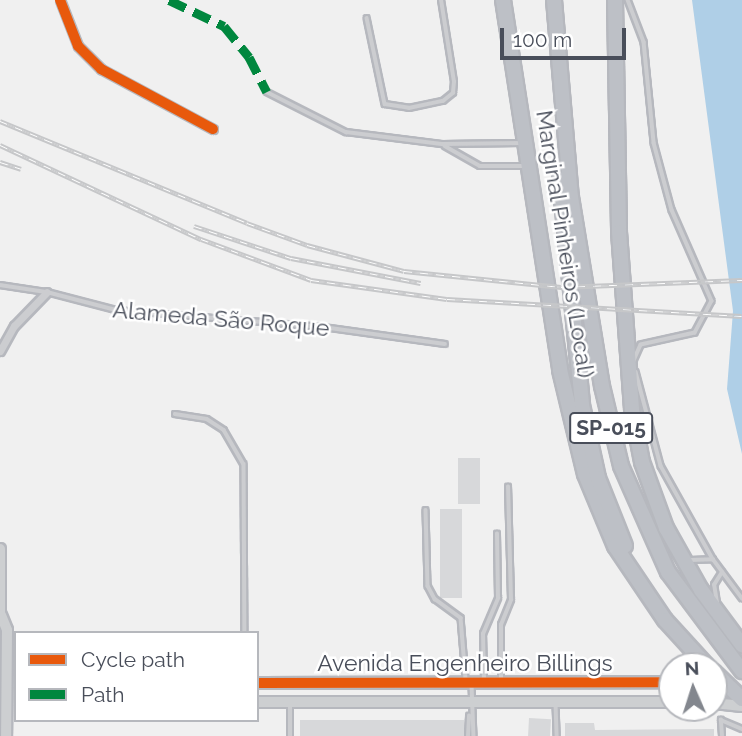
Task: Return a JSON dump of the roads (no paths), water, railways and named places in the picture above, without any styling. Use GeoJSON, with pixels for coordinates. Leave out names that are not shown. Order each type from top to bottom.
{"type":"FeatureCollection","features":[{"type":"Feature","properties":{"kind":"highway","name":"Marginal Pinheiros (Local)"},"geometry":{"type":"LineString","coordinates":[[503,0],[572,427],[600,514],[642,587],[692,651]]}},
{"type":"Feature","properties":{"kind":"highway","name":"SP-015"},"geometry":{"type":"LineString","coordinates":[[554,0],[565,154],[600,373],[621,466],[668,572],[712,636],[742,671]]}},
{"type":"Feature","properties":{"kind":"highway"},"geometry":{"type":"LineString","coordinates":[[615,0],[619,232],[632,410],[652,495],[683,561],[719,616],[742,645]]}},
{"type":"Feature","properties":{"kind":"highway"},"geometry":{"type":"LineString","coordinates":[[565,154],[562,209],[582,405],[598,478],[642,587]]}},
{"type":"Feature","properties":{"kind":"highway"},"geometry":{"type":"LineString","coordinates":[[728,686],[742,699]]}},
{"type":"Feature","properties":{"kind":"street"},"geometry":{"type":"LineString","coordinates":[[60,0],[79,46],[101,69],[213,129]]}},
{"type":"Feature","properties":{"kind":"street"},"geometry":{"type":"LineString","coordinates":[[0,351],[14,326],[47,292]]}},
{"type":"Feature","properties":{"kind":"street"},"geometry":{"type":"LineString","coordinates":[[0,549],[1,618],[7,630],[6,736]]}},
{"type":"Feature","properties":{"kind":"street","name":"Avenida Engenheiro Billings"},"geometry":{"type":"LineString","coordinates":[[259,683],[658,685]]}},
{"type":"Feature","properties":{"kind":"street"},"geometry":{"type":"LineString","coordinates":[[413,685],[413,702]]}},
{"type":"Feature","properties":{"kind":"street","name":"Avenida Engenheiro Billings"},"geometry":{"type":"LineString","coordinates":[[259,702],[658,702]]}},
{"type":"Feature","properties":{"kind":"lane"},"geometry":{"type":"LineString","coordinates":[[367,18],[385,104],[409,108],[443,101],[453,93],[454,82],[441,0]]}},
{"type":"Feature","properties":{"kind":"lane"},"geometry":{"type":"LineString","coordinates":[[628,0],[644,42],[654,143],[672,211],[712,301],[695,333],[640,345],[633,363],[661,466],[712,559],[742,598]]}},
{"type":"Feature","properties":{"kind":"lane"},"geometry":{"type":"LineString","coordinates":[[267,92],[346,132],[443,144],[526,143]]}},
{"type":"Feature","properties":{"kind":"lane"},"geometry":{"type":"LineString","coordinates":[[443,144],[480,166],[529,166]]}},
{"type":"Feature","properties":{"kind":"lane","name":"Alameda São Roque"},"geometry":{"type":"LineString","coordinates":[[0,285],[47,292],[116,310],[323,327],[444,344]]}},
{"type":"Feature","properties":{"kind":"lane"},"geometry":{"type":"LineString","coordinates":[[175,414],[207,419],[225,430],[244,464],[245,631]]}},
{"type":"Feature","properties":{"kind":"lane"},"geometry":{"type":"LineString","coordinates":[[500,685],[501,625],[511,600],[508,487]]}},
{"type":"Feature","properties":{"kind":"lane"},"geometry":{"type":"LineString","coordinates":[[426,510],[428,586],[435,598],[461,618],[474,685]]}},
{"type":"Feature","properties":{"kind":"lane"},"geometry":{"type":"LineString","coordinates":[[471,736],[474,685],[483,634],[499,585],[497,534]]}},
{"type":"Feature","properties":{"kind":"lane"},"geometry":{"type":"LineString","coordinates":[[683,561],[712,559]]}},
{"type":"Feature","properties":{"kind":"lane"},"geometry":{"type":"LineString","coordinates":[[719,616],[714,585],[722,572]]}},
{"type":"Feature","properties":{"kind":"lane"},"geometry":{"type":"LineString","coordinates":[[290,702],[290,736]]}},
{"type":"Feature","properties":{"kind":"lane"},"geometry":{"type":"LineString","coordinates":[[556,702],[556,736]]}},
{"type":"Feature","properties":{"kind":"lane"},"geometry":{"type":"LineString","coordinates":[[469,716],[471,736]]}},
{"type":"Feature","properties":{"kind":"lane"},"geometry":{"type":"LineString","coordinates":[[722,736],[721,720],[742,729]]}},
{"type":"Feature","properties":{"kind":"water"},"geometry":{"type":"Polygon","coordinates":[[[692,0],[742,0],[742,454],[727,389],[733,311],[692,0]]]}},
{"type":"Feature","properties":{"kind":"railway"},"geometry":{"type":"LineString","coordinates":[[0,121],[247,223],[307,245],[404,271],[561,287],[742,280]]}},
{"type":"Feature","properties":{"kind":"railway"},"geometry":{"type":"LineString","coordinates":[[0,145],[201,239],[311,280],[447,299],[742,316]]}},
{"type":"Feature","properties":{"kind":"railway"},"geometry":{"type":"LineString","coordinates":[[0,162],[21,169]]}},
{"type":"Feature","properties":{"kind":"railway"},"geometry":{"type":"LineString","coordinates":[[194,226],[291,258],[421,283]]}}]}
